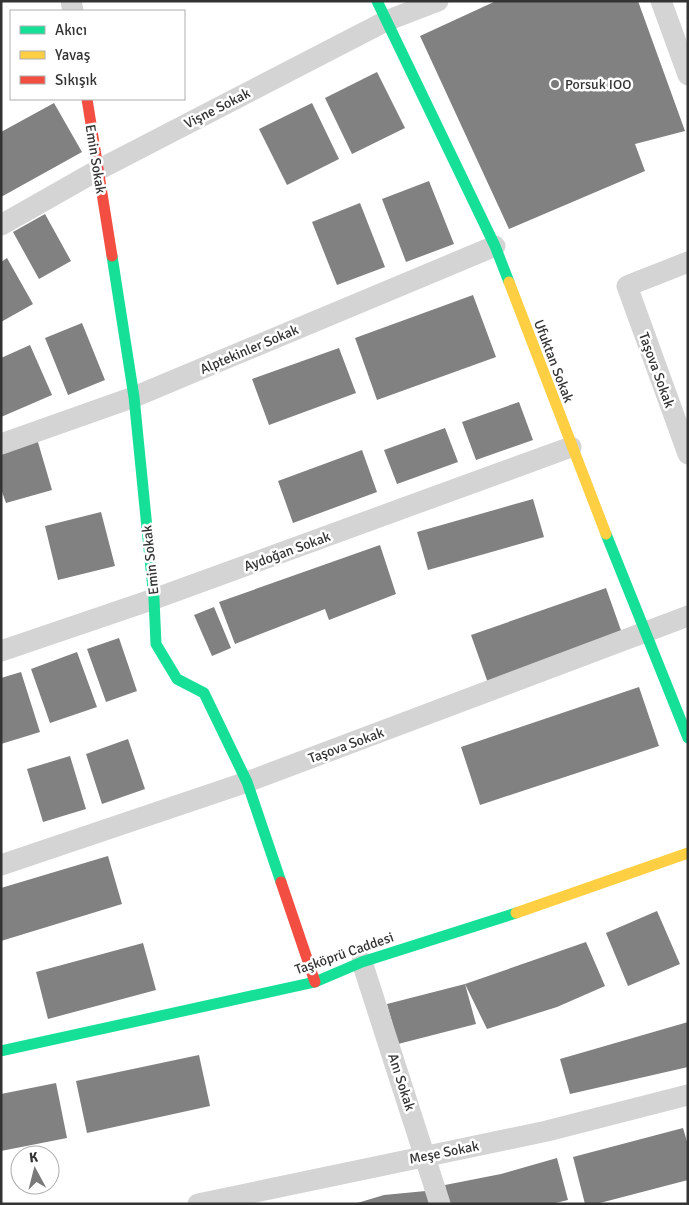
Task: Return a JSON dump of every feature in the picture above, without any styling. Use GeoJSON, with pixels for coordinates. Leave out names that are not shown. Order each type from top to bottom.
{"type":"FeatureCollection","features":[{"type":"Feature","properties":{"kind":"street","name":"Ufuktan Sokak"},"geometry":{"type":"LineString","coordinates":[[377,1],[495,246],[571,447],[688,738]]}},
{"type":"Feature","properties":{"kind":"street","name":"Vişne Sokak"},"geometry":{"type":"LineString","coordinates":[[1,226],[98,170],[386,21],[438,1]]}},
{"type":"Feature","properties":{"kind":"street"},"geometry":{"type":"LineString","coordinates":[[661,1],[688,75]]}},
{"type":"Feature","properties":{"kind":"street","name":"Emin Sokak"},"geometry":{"type":"LineString","coordinates":[[86,100],[134,397],[154,599],[156,644],[177,679],[204,693],[247,782],[315,982]]}},
{"type":"Feature","properties":{"kind":"street","name":"Alptekinler Sokak"},"geometry":{"type":"LineString","coordinates":[[1,444],[134,397],[495,246]]}},
{"type":"Feature","properties":{"kind":"street","name":"Taşova Sokak"},"geometry":{"type":"LineString","coordinates":[[688,262],[627,286],[688,454]]}},
{"type":"Feature","properties":{"kind":"street","name":"Aydoğan Sokak"},"geometry":{"type":"LineString","coordinates":[[1,651],[154,599],[571,447]]}},
{"type":"Feature","properties":{"kind":"street","name":"Taşova Sokak"},"geometry":{"type":"LineString","coordinates":[[1,865],[247,782],[688,616]]}},
{"type":"Feature","properties":{"kind":"street","name":"Taşköprü Caddesi"},"geometry":{"type":"LineString","coordinates":[[1,1051],[315,982],[362,962],[488,923],[688,853]]}},
{"type":"Feature","properties":{"kind":"street","name":"Anı Sokak"},"geometry":{"type":"LineString","coordinates":[[362,962],[440,1204]]}},
{"type":"Feature","properties":{"kind":"street","name":"Meşe Sokak"},"geometry":{"type":"LineString","coordinates":[[198,1204],[547,1131],[688,1095]]}},
{"type":"Feature","properties":{"kind":"building","name":"Porsuk IOO"},"geometry":{"type":"Polygon","coordinates":[[[496,1],[638,1],[685,131],[635,144],[645,171],[509,229],[420,36],[496,1]]]}},
{"type":"Feature","properties":{"kind":"building"},"geometry":{"type":"Polygon","coordinates":[[[377,72],[405,128],[352,154],[325,98],[377,72]]]}},
{"type":"Feature","properties":{"kind":"building"},"geometry":{"type":"Polygon","coordinates":[[[54,103],[82,152],[1,197],[1,132],[54,103]]]}},
{"type":"Feature","properties":{"kind":"building"},"geometry":{"type":"Polygon","coordinates":[[[312,103],[339,159],[287,185],[259,129],[312,103]]]}},
{"type":"Feature","properties":{"kind":"building"},"geometry":{"type":"Polygon","coordinates":[[[429,181],[454,244],[406,262],[382,199],[429,181]]]}},
{"type":"Feature","properties":{"kind":"building"},"geometry":{"type":"Polygon","coordinates":[[[360,203],[385,267],[337,285],[312,222],[360,203]]]}},
{"type":"Feature","properties":{"kind":"building"},"geometry":{"type":"Polygon","coordinates":[[[45,214],[71,261],[39,279],[13,232],[45,214]]]}},
{"type":"Feature","properties":{"kind":"building"},"geometry":{"type":"Polygon","coordinates":[[[7,258],[33,304],[1,322],[1,262],[7,258]]]}},
{"type":"Feature","properties":{"kind":"building"},"geometry":{"type":"Polygon","coordinates":[[[473,295],[496,357],[377,400],[355,338],[473,295]]]}},
{"type":"Feature","properties":{"kind":"building"},"geometry":{"type":"Polygon","coordinates":[[[82,323],[105,380],[68,395],[45,338],[82,323]]]}},
{"type":"Feature","properties":{"kind":"building"},"geometry":{"type":"Polygon","coordinates":[[[30,345],[52,395],[1,417],[1,358],[30,345]]]}},
{"type":"Feature","properties":{"kind":"building"},"geometry":{"type":"Polygon","coordinates":[[[339,348],[356,393],[269,425],[252,379],[339,348]]]}},
{"type":"Feature","properties":{"kind":"building"},"geometry":{"type":"Polygon","coordinates":[[[519,402],[533,440],[476,460],[462,422],[519,402]]]}},
{"type":"Feature","properties":{"kind":"building"},"geometry":{"type":"Polygon","coordinates":[[[445,428],[458,462],[397,484],[384,450],[445,428]]]}},
{"type":"Feature","properties":{"kind":"building"},"geometry":{"type":"Polygon","coordinates":[[[35,432],[52,490],[6,503],[1,489],[1,450],[35,432]]]}},
{"type":"Feature","properties":{"kind":"building"},"geometry":{"type":"Polygon","coordinates":[[[362,450],[377,492],[293,523],[278,481],[362,450]]]}},
{"type":"Feature","properties":{"kind":"building"},"geometry":{"type":"Polygon","coordinates":[[[533,499],[544,537],[428,570],[417,532],[533,499]]]}},
{"type":"Feature","properties":{"kind":"building"},"geometry":{"type":"Polygon","coordinates":[[[101,512],[115,566],[58,580],[45,526],[101,512]]]}},
{"type":"Feature","properties":{"kind":"building"},"geometry":{"type":"Polygon","coordinates":[[[380,545],[396,594],[329,620],[325,609],[235,644],[219,602],[380,545]]]}},
{"type":"Feature","properties":{"kind":"building"},"geometry":{"type":"Polygon","coordinates":[[[606,588],[623,636],[488,683],[471,635],[606,588]]]}},
{"type":"Feature","properties":{"kind":"building"},"geometry":{"type":"Polygon","coordinates":[[[214,607],[231,648],[212,656],[194,615],[214,607]]]}},
{"type":"Feature","properties":{"kind":"building"},"geometry":{"type":"Polygon","coordinates":[[[119,638],[137,691],[106,702],[87,649],[119,638]]]}},
{"type":"Feature","properties":{"kind":"building"},"geometry":{"type":"Polygon","coordinates":[[[77,652],[97,707],[50,723],[31,669],[77,652]]]}},
{"type":"Feature","properties":{"kind":"building"},"geometry":{"type":"Polygon","coordinates":[[[21,672],[40,732],[1,744],[1,678],[21,672]]]}},
{"type":"Feature","properties":{"kind":"building"},"geometry":{"type":"Polygon","coordinates":[[[639,687],[659,746],[480,805],[461,747],[639,687]]]}},
{"type":"Feature","properties":{"kind":"building"},"geometry":{"type":"Polygon","coordinates":[[[128,739],[145,789],[102,804],[86,754],[128,739]]]}},
{"type":"Feature","properties":{"kind":"building"},"geometry":{"type":"Polygon","coordinates":[[[70,756],[86,809],[43,822],[27,769],[70,756]]]}},
{"type":"Feature","properties":{"kind":"building"},"geometry":{"type":"Polygon","coordinates":[[[108,856],[122,904],[1,941],[1,888],[108,856]]]}},
{"type":"Feature","properties":{"kind":"building"},"geometry":{"type":"Polygon","coordinates":[[[657,911],[680,964],[628,986],[606,933],[657,911]]]}},
{"type":"Feature","properties":{"kind":"building"},"geometry":{"type":"Polygon","coordinates":[[[586,942],[605,986],[557,1007],[487,1029],[465,984],[586,942]]]}},
{"type":"Feature","properties":{"kind":"building"},"geometry":{"type":"Polygon","coordinates":[[[143,943],[156,990],[48,1019],[36,972],[143,943]]]}},
{"type":"Feature","properties":{"kind":"building"},"geometry":{"type":"Polygon","coordinates":[[[465,984],[476,1024],[398,1044],[387,1004],[465,984]]]}},
{"type":"Feature","properties":{"kind":"building"},"geometry":{"type":"Polygon","coordinates":[[[688,1022],[688,1067],[570,1094],[560,1059],[688,1022]]]}},
{"type":"Feature","properties":{"kind":"building"},"geometry":{"type":"Polygon","coordinates":[[[199,1055],[210,1106],[87,1133],[76,1081],[199,1055]]]}},
{"type":"Feature","properties":{"kind":"building"},"geometry":{"type":"Polygon","coordinates":[[[56,1083],[67,1138],[31,1145],[10,1145],[10,1149],[1,1151],[1,1094],[56,1083]]]}},
{"type":"Feature","properties":{"kind":"building"},"geometry":{"type":"Polygon","coordinates":[[[683,1128],[688,1145],[688,1180],[596,1204],[585,1204],[573,1157],[683,1128]]]}},
{"type":"Feature","properties":{"kind":"building"},"geometry":{"type":"Polygon","coordinates":[[[557,1158],[568,1200],[551,1204],[449,1204],[445,1185],[501,1174],[557,1158]]]}},
{"type":"Feature","properties":{"kind":"building"},"geometry":{"type":"Polygon","coordinates":[[[436,1190],[438,1204],[354,1204],[384,1195],[436,1190]]]}},
{"type":"Feature","properties":{"kind":"traffic: fast"},"geometry":{"type":"LineString","coordinates":[[377,1],[495,246],[509,282]]}},
{"type":"Feature","properties":{"kind":"traffic: fast"},"geometry":{"type":"LineString","coordinates":[[112,256],[134,397],[154,599],[156,644],[177,679],[204,693],[247,782],[281,882]]}},
{"type":"Feature","properties":{"kind":"traffic: fast"},"geometry":{"type":"LineString","coordinates":[[606,534],[688,738]]}},
{"type":"Feature","properties":{"kind":"traffic: fast"},"geometry":{"type":"LineString","coordinates":[[1,1051],[315,982],[362,962],[516,913]]}},
{"type":"Feature","properties":{"kind":"traffic: slow"},"geometry":{"type":"LineString","coordinates":[[509,282],[606,534]]}},
{"type":"Feature","properties":{"kind":"traffic: slow"},"geometry":{"type":"LineString","coordinates":[[516,913],[688,853]]}},
{"type":"Feature","properties":{"kind":"traffic: jam"},"geometry":{"type":"LineString","coordinates":[[87,100],[112,256]]}},
{"type":"Feature","properties":{"kind":"traffic: jam"},"geometry":{"type":"LineString","coordinates":[[281,882],[315,982]]}},
{"type":"Feature","properties":{"kind":"place","name":"Porsuk IOO"},"geometry":{"type":"Point","coordinates":[555,84]}}]}
